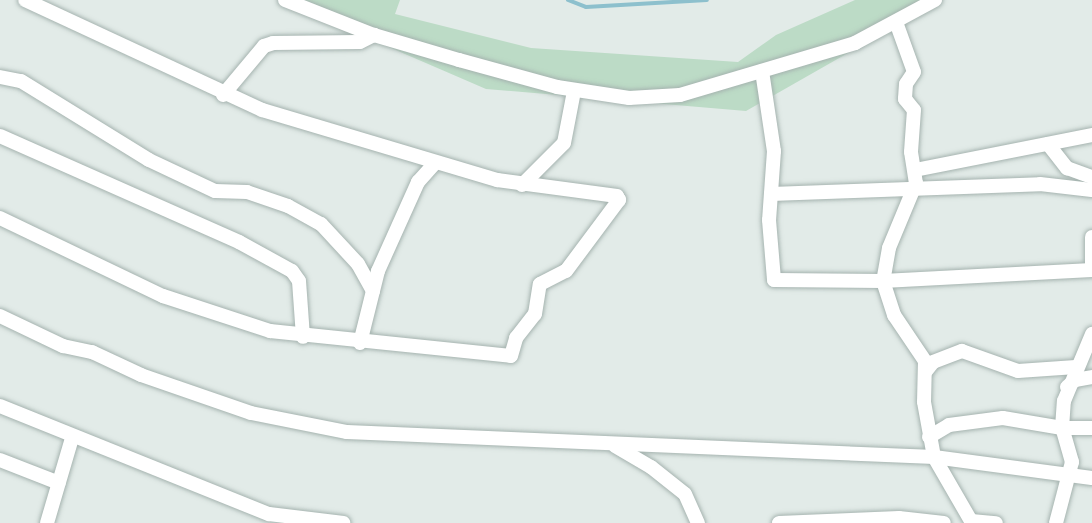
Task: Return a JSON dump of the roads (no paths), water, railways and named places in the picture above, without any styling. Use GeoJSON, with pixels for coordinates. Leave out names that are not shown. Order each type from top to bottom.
{"type":"FeatureCollection","features":[{"type":"Feature","properties":{"kind":"street"},"geometry":{"type":"LineString","coordinates":[[0,218],[163,296],[270,331],[360,343],[513,356],[516,338],[535,314],[540,284],[566,271],[619,200],[617,196],[522,185],[434,164],[223,95],[26,0]]}},
{"type":"Feature","properties":{"kind":"street"},"geometry":{"type":"LineString","coordinates":[[285,0],[374,35],[574,91],[629,99],[680,94],[855,43],[935,0]]}},
{"type":"Feature","properties":{"kind":"street"},"geometry":{"type":"LineString","coordinates":[[896,22],[914,72],[906,84],[905,99],[914,110],[911,152],[915,170],[915,191],[898,223],[883,281],[894,315],[925,361],[924,402],[934,457],[971,521],[996,523]]}},
{"type":"Feature","properties":{"kind":"street"},"geometry":{"type":"LineString","coordinates":[[223,95],[264,46],[273,43],[360,42],[374,35]]}},
{"type":"Feature","properties":{"kind":"street"},"geometry":{"type":"LineString","coordinates":[[762,71],[774,151],[771,194],[774,280],[883,281],[1092,269],[1092,237]]}},
{"type":"Feature","properties":{"kind":"street"},"geometry":{"type":"LineString","coordinates":[[0,77],[21,81],[149,160],[215,191],[247,192],[288,206],[321,224],[358,264],[373,291]]}},
{"type":"Feature","properties":{"kind":"street"},"geometry":{"type":"LineString","coordinates":[[522,185],[564,143],[574,91]]}},
{"type":"Feature","properties":{"kind":"street"},"geometry":{"type":"LineString","coordinates":[[915,170],[1092,135]]}},
{"type":"Feature","properties":{"kind":"street"},"geometry":{"type":"LineString","coordinates":[[0,136],[239,242],[292,271],[299,281],[303,337]]}},
{"type":"Feature","properties":{"kind":"street"},"geometry":{"type":"LineString","coordinates":[[1048,144],[1067,168],[1092,177]]}},
{"type":"Feature","properties":{"kind":"street"},"geometry":{"type":"LineString","coordinates":[[360,343],[373,291],[418,182],[434,164]]}},
{"type":"Feature","properties":{"kind":"street"},"geometry":{"type":"LineString","coordinates":[[771,194],[915,191],[1040,184],[1092,190]]}},
{"type":"Feature","properties":{"kind":"street"},"geometry":{"type":"LineString","coordinates":[[0,316],[63,346],[92,352],[141,375],[251,413],[347,432],[486,435],[613,445],[934,457],[1092,478]]}},
{"type":"Feature","properties":{"kind":"street"},"geometry":{"type":"LineString","coordinates":[[1056,523],[1072,462],[1062,428],[1067,387],[1092,334]]}},
{"type":"Feature","properties":{"kind":"street"},"geometry":{"type":"LineString","coordinates":[[926,370],[933,362],[962,351],[1018,372],[1076,366]]}},
{"type":"Feature","properties":{"kind":"street"},"geometry":{"type":"LineString","coordinates":[[1067,387],[1075,380],[1092,377]]}},
{"type":"Feature","properties":{"kind":"street"},"geometry":{"type":"LineString","coordinates":[[0,406],[72,438],[269,514],[343,523]]}},
{"type":"Feature","properties":{"kind":"street"},"geometry":{"type":"LineString","coordinates":[[929,437],[949,425],[1003,418],[1062,428],[1092,428]]}},
{"type":"Feature","properties":{"kind":"street"},"geometry":{"type":"LineString","coordinates":[[46,523],[72,438]]}},
{"type":"Feature","properties":{"kind":"street"},"geometry":{"type":"LineString","coordinates":[[613,445],[651,467],[685,494],[698,523]]}},
{"type":"Feature","properties":{"kind":"street"},"geometry":{"type":"LineString","coordinates":[[0,460],[59,483]]}},
{"type":"Feature","properties":{"kind":"street"},"geometry":{"type":"LineString","coordinates":[[779,523],[899,518],[944,523]]}},
{"type":"Feature","properties":{"kind":"waterway"},"geometry":{"type":"LineString","coordinates":[[568,0],[586,7],[707,0]]}}]}
